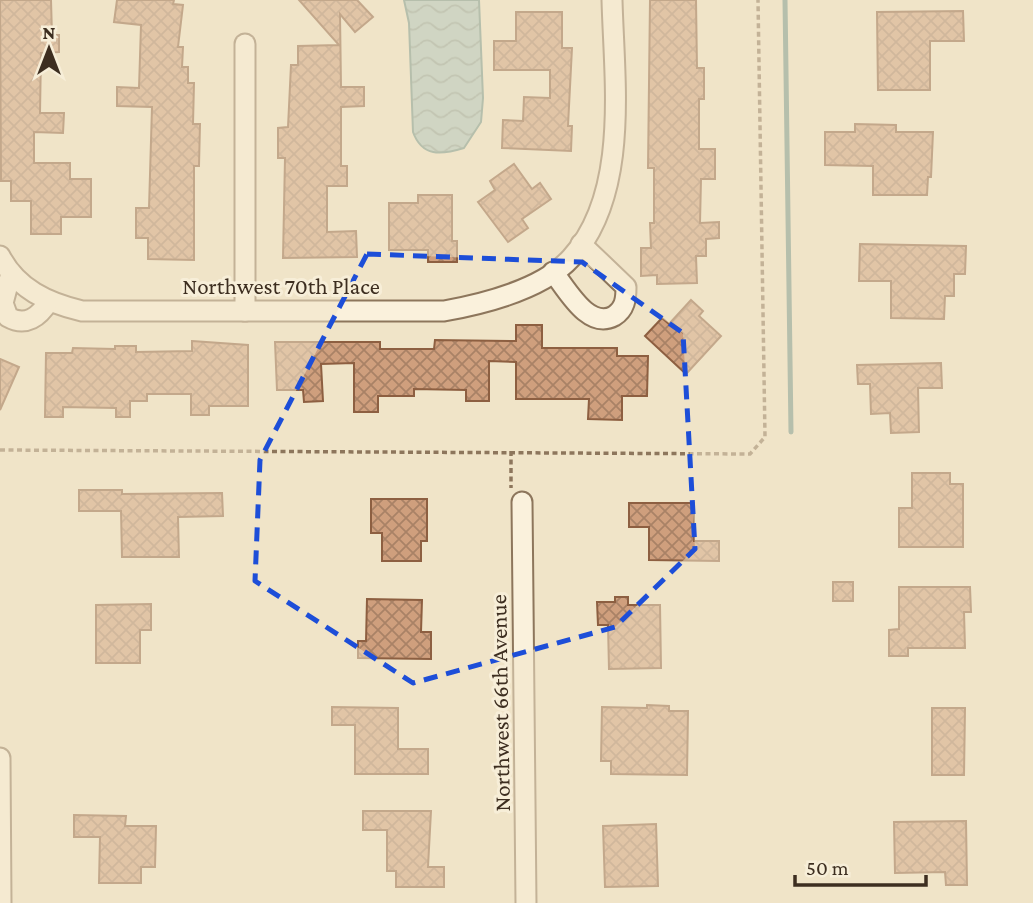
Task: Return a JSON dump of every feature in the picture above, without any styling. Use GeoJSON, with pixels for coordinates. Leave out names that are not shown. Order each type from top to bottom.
{"type":"FeatureCollection","features":[{"type":"Feature","properties":{"kind":"street"},"geometry":{"type":"LineString","coordinates":[[553,272],[591,318],[603,321],[617,314],[626,301],[626,287],[575,251],[609,180],[615,138],[612,0]]}},
{"type":"Feature","properties":{"kind":"street"},"geometry":{"type":"LineString","coordinates":[[245,44],[245,311]]}},
{"type":"Feature","properties":{"kind":"street","name":"Northwest 70th Place"},"geometry":{"type":"LineString","coordinates":[[0,256],[19,283],[49,301],[82,311],[444,311],[483,304],[553,272],[575,251]]}},
{"type":"Feature","properties":{"kind":"street"},"geometry":{"type":"LineString","coordinates":[[11,273],[3,303],[8,317],[15,321],[30,320],[38,316],[49,301]]}},
{"type":"Feature","properties":{"kind":"street","name":"Northwest 66th Avenue"},"geometry":{"type":"LineString","coordinates":[[522,502],[526,903]]}},
{"type":"Feature","properties":{"kind":"street"},"geometry":{"type":"LineString","coordinates":[[0,758],[1,903]]}},
{"type":"Feature","properties":{"kind":"path"},"geometry":{"type":"LineString","coordinates":[[0,450],[750,454],[765,437],[758,0]]}},
{"type":"Feature","properties":{"kind":"path"},"geometry":{"type":"LineString","coordinates":[[511,451],[512,494],[522,502]]}},
{"type":"Feature","properties":{"kind":"highlighted area"},"geometry":{"type":"Polygon","coordinates":[[[367,254],[582,262],[683,333],[695,549],[615,627],[413,683],[255,581],[260,460],[367,254]]]}},
{"type":"Feature","properties":{"kind":"water"},"geometry":{"type":"Polygon","coordinates":[[[404,0],[479,0],[483,98],[481,122],[464,148],[433,152],[422,146],[413,132],[409,23],[404,0]]]}},
{"type":"Feature","properties":{"kind":"building"},"geometry":{"type":"Polygon","coordinates":[[[0,0],[51,0],[52,35],[59,35],[59,52],[41,53],[40,113],[64,113],[63,133],[34,132],[34,163],[70,163],[70,179],[91,179],[91,217],[61,217],[61,234],[31,234],[31,201],[11,201],[11,181],[1,181],[0,0]]]}},
{"type":"Feature","properties":{"kind":"building"},"geometry":{"type":"Polygon","coordinates":[[[117,0],[174,0],[173,4],[183,5],[178,47],[183,47],[182,67],[188,67],[188,83],[194,83],[193,124],[200,124],[199,166],[194,166],[194,260],[148,259],[148,238],[136,238],[136,208],[149,208],[152,107],[117,106],[117,87],[139,88],[141,25],[114,22],[117,0]]]}},
{"type":"Feature","properties":{"kind":"building"},"geometry":{"type":"Polygon","coordinates":[[[299,0],[357,0],[373,17],[355,32],[340,14],[341,87],[364,87],[364,106],[341,107],[341,166],[347,166],[347,186],[327,186],[327,232],[356,231],[357,257],[283,258],[285,158],[278,158],[278,128],[288,127],[291,65],[298,65],[298,46],[339,45],[299,0]]]}},
{"type":"Feature","properties":{"kind":"building"},"geometry":{"type":"Polygon","coordinates":[[[650,0],[696,0],[697,68],[704,68],[704,99],[699,99],[699,149],[715,149],[715,179],[701,179],[700,223],[719,222],[719,238],[706,239],[706,256],[696,256],[697,283],[657,284],[657,275],[641,276],[641,248],[651,248],[650,223],[654,223],[654,168],[648,168],[650,0]]]}},
{"type":"Feature","properties":{"kind":"building"},"geometry":{"type":"Polygon","coordinates":[[[963,11],[964,41],[930,41],[930,90],[878,90],[877,12],[963,11]]]}},
{"type":"Feature","properties":{"kind":"building"},"geometry":{"type":"Polygon","coordinates":[[[516,12],[562,12],[562,48],[572,48],[568,126],[572,126],[571,151],[502,148],[503,120],[523,121],[524,97],[550,98],[550,70],[494,70],[494,41],[516,41],[516,12]]]}},
{"type":"Feature","properties":{"kind":"building"},"geometry":{"type":"Polygon","coordinates":[[[855,124],[896,125],[896,132],[933,132],[931,177],[928,177],[927,195],[873,195],[873,166],[825,165],[825,132],[855,132],[855,124]]]}},
{"type":"Feature","properties":{"kind":"building"},"geometry":{"type":"Polygon","coordinates":[[[514,164],[532,189],[540,183],[551,199],[522,219],[528,228],[508,242],[478,202],[495,190],[490,181],[514,164]]]}},
{"type":"Feature","properties":{"kind":"building"},"geometry":{"type":"Polygon","coordinates":[[[418,195],[452,195],[452,241],[457,241],[457,262],[428,262],[428,250],[389,250],[389,203],[418,203],[418,195]]]}},
{"type":"Feature","properties":{"kind":"building"},"geometry":{"type":"Polygon","coordinates":[[[860,244],[966,246],[965,274],[954,274],[954,296],[945,296],[944,319],[891,318],[891,281],[859,281],[860,244]]]}},
{"type":"Feature","properties":{"kind":"building"},"geometry":{"type":"Polygon","coordinates":[[[691,300],[703,311],[699,316],[721,336],[686,374],[645,336],[662,318],[669,324],[691,300]]]}},
{"type":"Feature","properties":{"kind":"building"},"geometry":{"type":"Polygon","coordinates":[[[516,325],[542,325],[542,348],[617,348],[617,356],[648,356],[647,396],[622,396],[622,420],[588,419],[589,399],[516,399],[516,362],[489,361],[489,401],[466,401],[466,390],[414,389],[414,396],[378,396],[378,412],[354,412],[354,363],[321,364],[323,401],[304,402],[303,390],[277,390],[275,342],[380,342],[380,349],[434,349],[435,340],[516,341],[516,325]]]}},
{"type":"Feature","properties":{"kind":"building"},"geometry":{"type":"Polygon","coordinates":[[[192,341],[248,345],[248,406],[209,406],[209,415],[191,415],[191,394],[147,394],[147,401],[130,401],[130,417],[116,417],[116,408],[63,407],[63,417],[45,417],[46,353],[72,353],[73,348],[115,349],[115,346],[136,346],[136,352],[192,351],[192,341]]]}},
{"type":"Feature","properties":{"kind":"building"},"geometry":{"type":"Polygon","coordinates":[[[0,359],[19,367],[0,410],[0,359]]]}},
{"type":"Feature","properties":{"kind":"building"},"geometry":{"type":"Polygon","coordinates":[[[941,363],[942,388],[918,388],[919,432],[891,433],[890,413],[871,414],[870,384],[858,384],[857,365],[941,363]]]}},
{"type":"Feature","properties":{"kind":"building"},"geometry":{"type":"Polygon","coordinates":[[[912,473],[950,473],[950,484],[963,484],[963,547],[899,547],[899,508],[912,508],[912,473]]]}},
{"type":"Feature","properties":{"kind":"building"},"geometry":{"type":"Polygon","coordinates":[[[79,490],[122,490],[122,494],[222,493],[223,516],[178,517],[179,557],[122,557],[121,511],[79,511],[79,490]]]}},
{"type":"Feature","properties":{"kind":"building"},"geometry":{"type":"Polygon","coordinates":[[[371,499],[427,499],[427,541],[421,541],[421,561],[382,561],[382,533],[371,533],[371,499]]]}},
{"type":"Feature","properties":{"kind":"building"},"geometry":{"type":"Polygon","coordinates":[[[629,503],[694,503],[694,541],[719,541],[719,561],[649,560],[649,527],[629,527],[629,503]]]}},
{"type":"Feature","properties":{"kind":"building"},"geometry":{"type":"Polygon","coordinates":[[[833,582],[853,582],[853,601],[833,601],[833,582]]]}},
{"type":"Feature","properties":{"kind":"building"},"geometry":{"type":"Polygon","coordinates":[[[899,587],[970,587],[971,612],[964,612],[965,648],[908,648],[908,656],[889,656],[889,630],[899,629],[899,587]]]}},
{"type":"Feature","properties":{"kind":"building"},"geometry":{"type":"Polygon","coordinates":[[[615,597],[628,597],[628,605],[660,605],[661,668],[609,669],[608,625],[598,625],[597,602],[615,602],[615,597]]]}},
{"type":"Feature","properties":{"kind":"building"},"geometry":{"type":"Polygon","coordinates":[[[367,599],[422,600],[421,632],[431,632],[431,659],[358,658],[358,641],[366,641],[367,599]]]}},
{"type":"Feature","properties":{"kind":"building"},"geometry":{"type":"Polygon","coordinates":[[[151,604],[151,630],[140,630],[140,663],[96,663],[96,605],[151,604]]]}},
{"type":"Feature","properties":{"kind":"building"},"geometry":{"type":"Polygon","coordinates":[[[647,705],[669,706],[669,711],[688,711],[687,775],[611,774],[611,761],[601,761],[602,707],[647,708],[647,705]]]}},
{"type":"Feature","properties":{"kind":"building"},"geometry":{"type":"Polygon","coordinates":[[[332,707],[398,708],[398,749],[428,749],[428,774],[355,774],[355,725],[332,725],[332,707]]]}},
{"type":"Feature","properties":{"kind":"building"},"geometry":{"type":"Polygon","coordinates":[[[932,708],[965,708],[964,775],[932,775],[932,708]]]}},
{"type":"Feature","properties":{"kind":"building"},"geometry":{"type":"Polygon","coordinates":[[[363,811],[431,811],[428,867],[444,867],[444,887],[396,887],[396,871],[387,871],[387,830],[363,830],[363,811]]]}},
{"type":"Feature","properties":{"kind":"building"},"geometry":{"type":"Polygon","coordinates":[[[74,815],[126,816],[125,826],[156,826],[155,867],[141,867],[141,883],[99,883],[100,837],[74,837],[74,815]]]}},
{"type":"Feature","properties":{"kind":"building"},"geometry":{"type":"Polygon","coordinates":[[[966,821],[967,885],[946,885],[945,872],[895,873],[894,822],[966,821]]]}},
{"type":"Feature","properties":{"kind":"building"},"geometry":{"type":"Polygon","coordinates":[[[656,824],[658,886],[605,887],[603,826],[656,824]]]}},
{"type":"Feature","properties":{"kind":"waterway"},"geometry":{"type":"LineString","coordinates":[[785,0],[791,432]]}}]}
